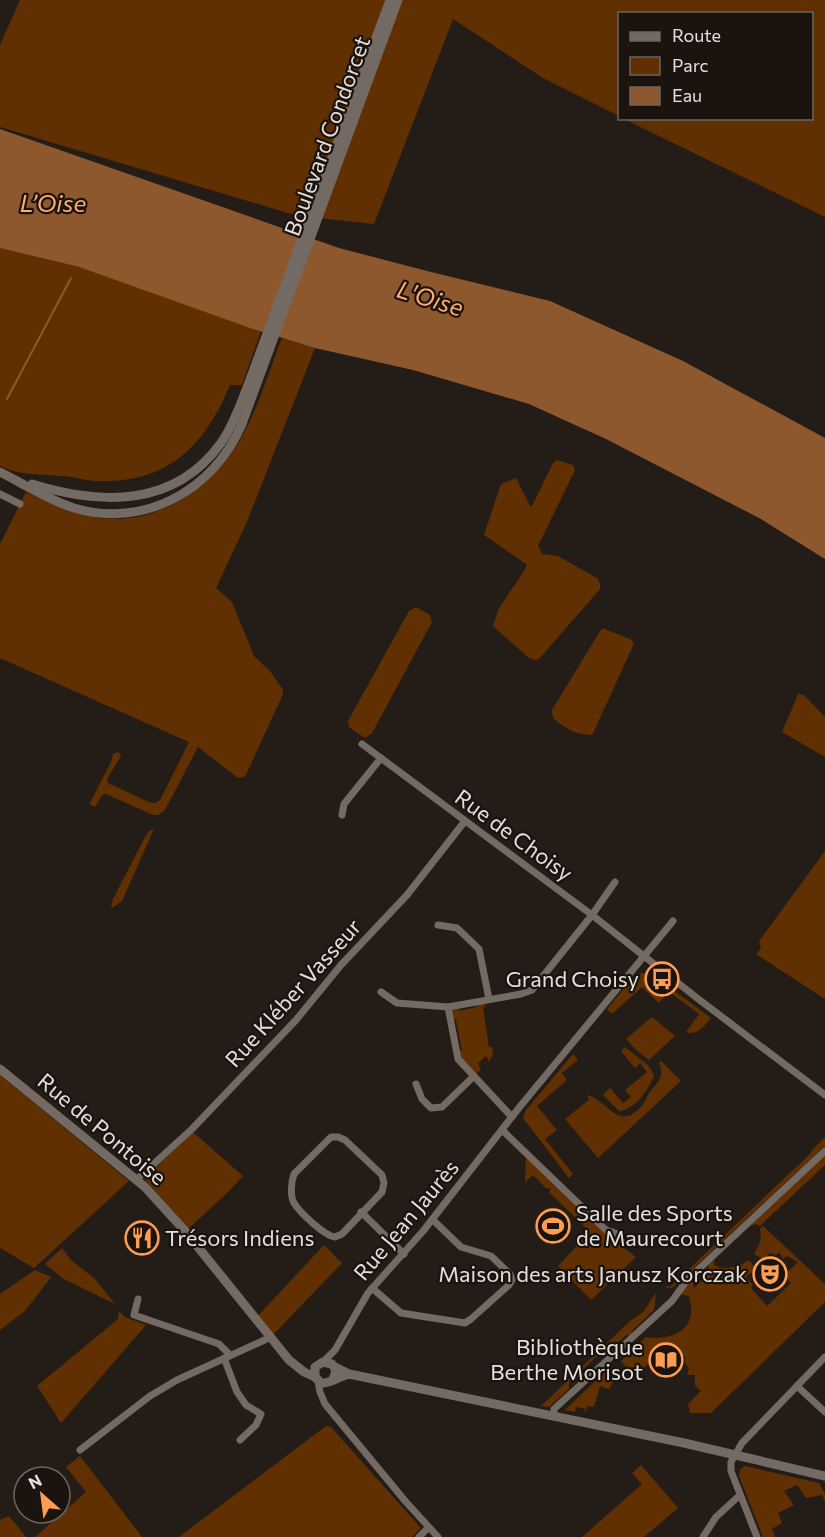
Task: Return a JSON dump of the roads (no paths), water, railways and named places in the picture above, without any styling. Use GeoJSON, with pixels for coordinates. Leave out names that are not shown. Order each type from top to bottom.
{"type":"FeatureCollection","features":[{"type":"Feature","properties":{"kind":"main road","name":"Boulevard Condorcet"},"geometry":{"type":"LineString","coordinates":[[290,284],[390,0]]}},
{"type":"Feature","properties":{"kind":"main road","name":"Boulevard Condorcet"},"geometry":{"type":"LineString","coordinates":[[290,284],[398,0]]}},
{"type":"Feature","properties":{"kind":"main road"},"geometry":{"type":"LineString","coordinates":[[0,472],[62,503],[110,514],[136,512],[165,503],[195,486],[220,462],[239,431],[252,386],[290,284]]}},
{"type":"Feature","properties":{"kind":"main road"},"geometry":{"type":"LineString","coordinates":[[10,477],[90,498],[131,496],[162,489],[194,471],[214,452],[252,386]]}},
{"type":"Feature","properties":{"kind":"main road","name":"Rue de Pontoise"},"geometry":{"type":"LineString","coordinates":[[0,1069],[137,1179],[185,1231],[291,1361],[304,1372],[324,1380]]}},
{"type":"Feature","properties":{"kind":"main road"},"geometry":{"type":"LineString","coordinates":[[291,1361],[308,1366],[327,1364],[349,1374],[825,1476]]}},
{"type":"Feature","properties":{"kind":"main road"},"geometry":{"type":"LineString","coordinates":[[324,1380],[315,1369],[327,1364]]}},
{"type":"Feature","properties":{"kind":"main road"},"geometry":{"type":"LineString","coordinates":[[324,1380],[336,1374],[327,1364]]}},
{"type":"Feature","properties":{"kind":"main road"},"geometry":{"type":"LineString","coordinates":[[324,1380],[349,1374]]}},
{"type":"Feature","properties":{"kind":"street"},"geometry":{"type":"LineString","coordinates":[[0,494],[20,504]]}},
{"type":"Feature","properties":{"kind":"street","name":"Rue de Choisy"},"geometry":{"type":"LineString","coordinates":[[362,744],[592,915],[825,1095]]}},
{"type":"Feature","properties":{"kind":"street"},"geometry":{"type":"LineString","coordinates":[[342,815],[344,804],[381,758]]}},
{"type":"Feature","properties":{"kind":"street","name":"Rue Kléber Vasseur"},"geometry":{"type":"LineString","coordinates":[[137,1179],[192,1129],[300,1015],[341,965],[407,895],[465,822]]}},
{"type":"Feature","properties":{"kind":"street"},"geometry":{"type":"LineString","coordinates":[[381,992],[397,1003],[448,1007],[532,990],[592,915],[615,882]]}},
{"type":"Feature","properties":{"kind":"street"},"geometry":{"type":"LineString","coordinates":[[644,956],[673,921]]}},
{"type":"Feature","properties":{"kind":"street"},"geometry":{"type":"LineString","coordinates":[[438,925],[457,928],[479,949],[489,999]]}},
{"type":"Feature","properties":{"kind":"street","name":"Rue Jean Jaurès"},"geometry":{"type":"LineString","coordinates":[[327,1364],[372,1288],[433,1220],[512,1117],[644,956]]}},
{"type":"Feature","properties":{"kind":"street"},"geometry":{"type":"LineString","coordinates":[[448,1007],[458,1059],[512,1117]]}},
{"type":"Feature","properties":{"kind":"street"},"geometry":{"type":"LineString","coordinates":[[416,1084],[422,1099],[431,1108],[442,1107],[474,1076]]}},
{"type":"Feature","properties":{"kind":"street"},"geometry":{"type":"LineString","coordinates":[[502,1130],[606,1230],[618,1234]]}},
{"type":"Feature","properties":{"kind":"street"},"geometry":{"type":"LineString","coordinates":[[331,1137],[345,1140],[382,1175],[384,1180],[382,1192],[361,1212],[342,1234],[333,1237],[324,1233],[294,1203],[292,1180],[294,1174],[331,1137]]}},
{"type":"Feature","properties":{"kind":"street"},"geometry":{"type":"LineString","coordinates":[[548,1415],[672,1301],[687,1280],[825,1151]]}},
{"type":"Feature","properties":{"kind":"street"},"geometry":{"type":"LineString","coordinates":[[361,1212],[404,1254]]}},
{"type":"Feature","properties":{"kind":"street"},"geometry":{"type":"LineString","coordinates":[[372,1288],[401,1313],[465,1323],[509,1285],[512,1280],[510,1274],[491,1256],[461,1247],[433,1220]]}},
{"type":"Feature","properties":{"kind":"street"},"geometry":{"type":"LineString","coordinates":[[138,1299],[134,1315],[219,1344],[227,1357],[237,1392],[246,1405],[261,1414],[256,1425],[240,1440]]}},
{"type":"Feature","properties":{"kind":"street"},"geometry":{"type":"LineString","coordinates":[[80,1450],[150,1396],[177,1380],[271,1337]]}},
{"type":"Feature","properties":{"kind":"street"},"geometry":{"type":"LineString","coordinates":[[757,1537],[731,1471],[731,1462],[746,1439],[825,1357]]}},
{"type":"Feature","properties":{"kind":"street"},"geometry":{"type":"LineString","coordinates":[[324,1380],[320,1392],[325,1404],[438,1537]]}},
{"type":"Feature","properties":{"kind":"street"},"geometry":{"type":"LineString","coordinates":[[797,1386],[825,1412]]}},
{"type":"Feature","properties":{"kind":"street"},"geometry":{"type":"LineString","coordinates":[[703,1537],[716,1517],[740,1495]]}},
{"type":"Feature","properties":{"kind":"street"},"geometry":{"type":"LineString","coordinates":[[419,1537],[428,1528]]}},
{"type":"Feature","properties":{"kind":"water","name":"L’Oise"},"geometry":{"type":"Polygon","coordinates":[[[0,129],[339,248],[550,301],[683,361],[825,438],[825,559],[761,519],[606,439],[529,404],[413,370],[315,348],[253,329],[79,267],[0,248],[0,129]]]}},
{"type":"Feature","properties":{"kind":"waterway"},"geometry":{"type":"LineString","coordinates":[[7,399],[71,278]]}},
{"type":"Feature","properties":{"kind":"place","name":"Grand Choisy"},"geometry":{"type":"Point","coordinates":[662,979]}},
{"type":"Feature","properties":{"kind":"place","name":"Salle des Sports de Maurecourt"},"geometry":{"type":"Point","coordinates":[553,1226]}},
{"type":"Feature","properties":{"kind":"place","name":"Trésors Indiens"},"geometry":{"type":"Point","coordinates":[142,1238]}},
{"type":"Feature","properties":{"kind":"place","name":"Maison des arts Janusz Korczak"},"geometry":{"type":"Point","coordinates":[770,1274]}},
{"type":"Feature","properties":{"kind":"place","name":"Bibliothèque Berthe Morisot"},"geometry":{"type":"Point","coordinates":[666,1360]}},
{"type":"Feature","properties":{"kind":"water label","name":"L'Oise"},"geometry":{"type":"Point","coordinates":[430,299]}}]}
